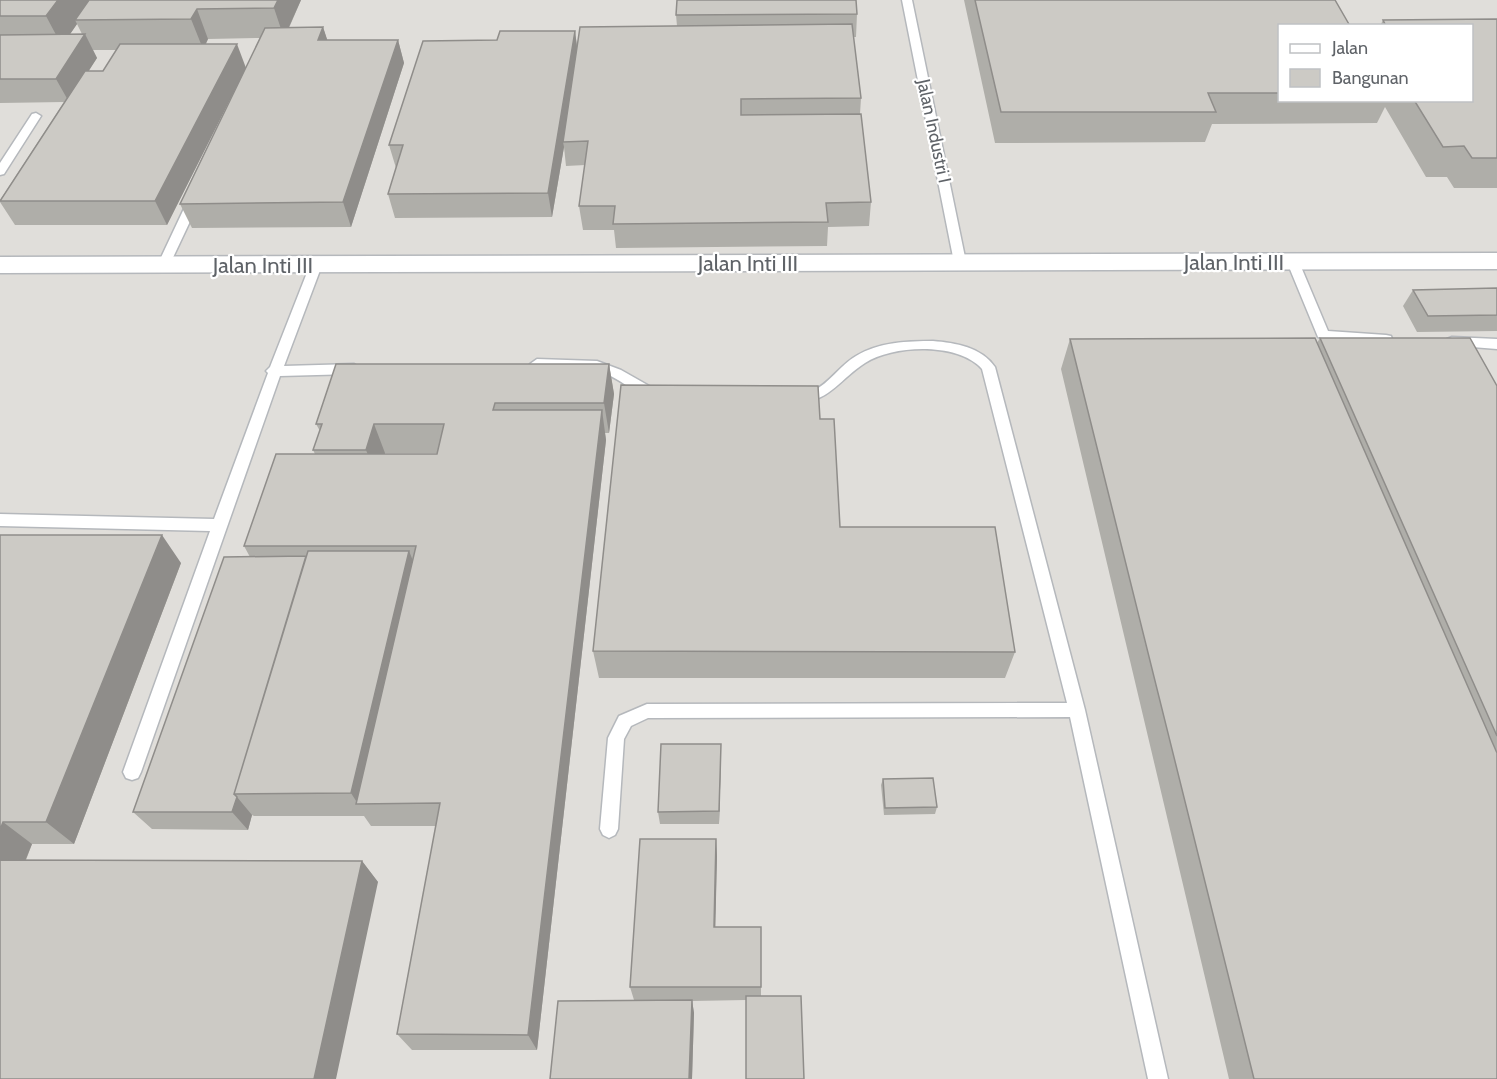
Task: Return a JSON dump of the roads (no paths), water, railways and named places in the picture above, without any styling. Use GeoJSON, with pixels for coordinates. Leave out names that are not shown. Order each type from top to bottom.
{"type":"FeatureCollection","features":[{"type":"Feature","properties":{"kind":"street","name":"Jalan Inti III"},"geometry":{"type":"LineString","coordinates":[[0,265],[1497,261]]}},
{"type":"Feature","properties":{"kind":"lane","name":"Jalan Industri I"},"geometry":{"type":"LineString","coordinates":[[907,0],[960,262]]}},
{"type":"Feature","properties":{"kind":"lane"},"geometry":{"type":"LineString","coordinates":[[0,172],[36,116]]}},
{"type":"Feature","properties":{"kind":"lane"},"geometry":{"type":"LineString","coordinates":[[163,266],[199,190]]}},
{"type":"Feature","properties":{"kind":"lane"},"geometry":{"type":"LineString","coordinates":[[1293,262],[1323,334],[1396,339]]}},
{"type":"Feature","properties":{"kind":"lane"},"geometry":{"type":"LineString","coordinates":[[132,772],[255,430],[273,371],[315,265]]}},
{"type":"Feature","properties":{"kind":"lane"},"geometry":{"type":"LineString","coordinates":[[1441,341],[1497,344]]}},
{"type":"Feature","properties":{"kind":"lane"},"geometry":{"type":"LineString","coordinates":[[783,398],[818,397],[861,359],[880,351],[907,347],[952,347],[976,355],[988,367],[1077,710],[1158,1079]]}},
{"type":"Feature","properties":{"kind":"lane"},"geometry":{"type":"LineString","coordinates":[[520,365],[585,363],[618,374],[645,392],[665,394]]}},
{"type":"Feature","properties":{"kind":"lane"},"geometry":{"type":"LineString","coordinates":[[273,371],[367,369]]}},
{"type":"Feature","properties":{"kind":"lane"},"geometry":{"type":"LineString","coordinates":[[0,520],[219,525]]}},
{"type":"Feature","properties":{"kind":"lane"},"geometry":{"type":"LineString","coordinates":[[609,829],[616,738],[625,721],[647,711],[1077,710]]}}]}
